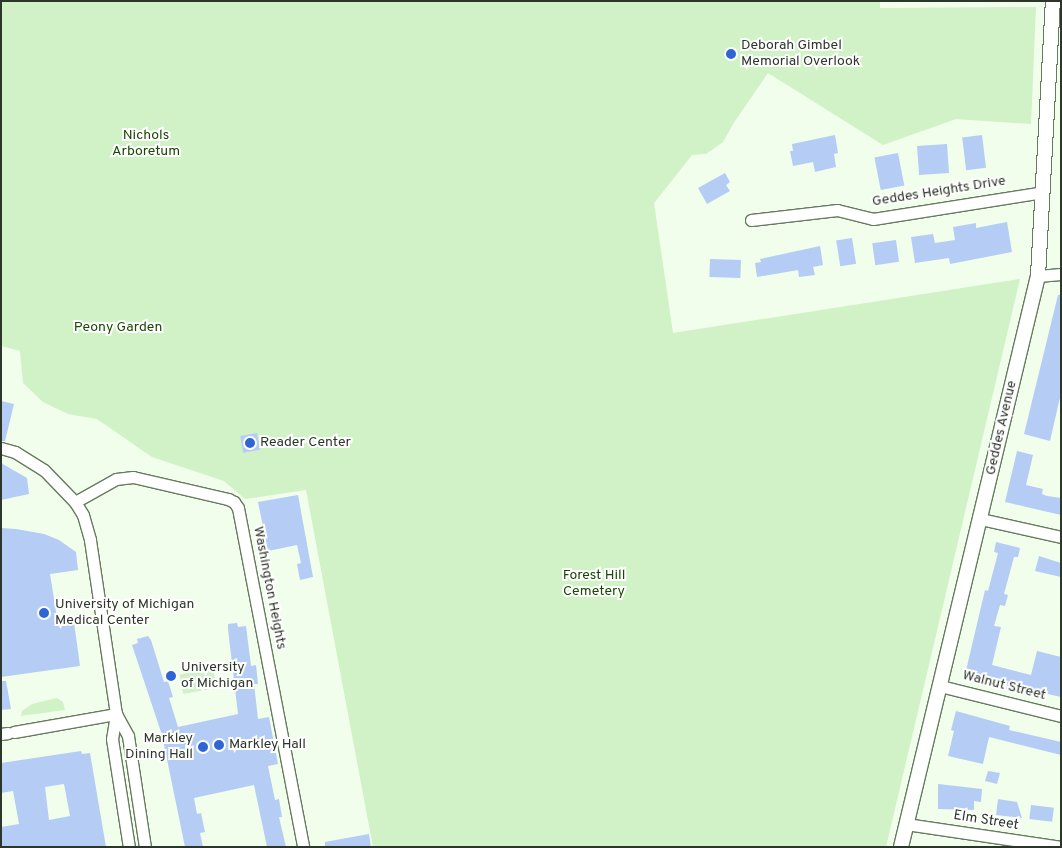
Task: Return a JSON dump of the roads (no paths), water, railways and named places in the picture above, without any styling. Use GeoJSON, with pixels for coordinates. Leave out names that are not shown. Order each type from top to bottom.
{"type":"FeatureCollection","features":[{"type":"Feature","properties":{"kind":"main road","name":"Geddes Avenue"},"geometry":{"type":"LineString","coordinates":[[901,847],[1038,276],[1053,1]]}},
{"type":"Feature","properties":{"kind":"street","name":"Geddes Heights Drive"},"geometry":{"type":"LineString","coordinates":[[751,220],[837,210],[873,219],[1043,192]]}},
{"type":"Feature","properties":{"kind":"street"},"geometry":{"type":"LineString","coordinates":[[1038,276],[1061,274]]}},
{"type":"Feature","properties":{"kind":"street"},"geometry":{"type":"LineString","coordinates":[[1,448],[15,452],[44,470],[75,502],[83,515],[90,540],[116,714],[112,739],[129,847]]}},
{"type":"Feature","properties":{"kind":"street","name":"Washington Heights"},"geometry":{"type":"LineString","coordinates":[[75,502],[116,479],[133,478],[228,499],[234,502],[238,508],[303,847]]}},
{"type":"Feature","properties":{"kind":"street"},"geometry":{"type":"LineString","coordinates":[[981,519],[1061,537]]}},
{"type":"Feature","properties":{"kind":"street","name":"Walnut Street"},"geometry":{"type":"LineString","coordinates":[[940,686],[1061,716]]}},
{"type":"Feature","properties":{"kind":"street"},"geometry":{"type":"LineString","coordinates":[[8,733],[116,714]]}},
{"type":"Feature","properties":{"kind":"street"},"geometry":{"type":"LineString","coordinates":[[116,714],[128,736],[145,847]]}},
{"type":"Feature","properties":{"kind":"street","name":"Elm Street"},"geometry":{"type":"LineString","coordinates":[[906,824],[1013,844],[1061,847]]}},
{"type":"Feature","properties":{"kind":"place","name":"Deborah Gimbel Memorial Overlook"},"geometry":{"type":"Point","coordinates":[731,54]}},
{"type":"Feature","properties":{"kind":"place","name":"Reader Center"},"geometry":{"type":"Point","coordinates":[250,443]}},
{"type":"Feature","properties":{"kind":"place","name":"University of Michigan Medical Center"},"geometry":{"type":"Point","coordinates":[44,613]}},
{"type":"Feature","properties":{"kind":"place","name":"University of Michigan"},"geometry":{"type":"Point","coordinates":[171,676]}},
{"type":"Feature","properties":{"kind":"place","name":"Markley Hall"},"geometry":{"type":"Point","coordinates":[219,745]}},
{"type":"Feature","properties":{"kind":"place","name":"Markley Dining Hall"},"geometry":{"type":"Point","coordinates":[203,747]}},
{"type":"Feature","properties":{"kind":"park label","name":"Nichols Arboretum"},"geometry":{"type":"Point","coordinates":[146,144]}},
{"type":"Feature","properties":{"kind":"park label","name":"Peony Garden"},"geometry":{"type":"Point","coordinates":[118,328]}},
{"type":"Feature","properties":{"kind":"park label","name":"Forest Hill Cemetery"},"geometry":{"type":"Point","coordinates":[594,584]}}]}
